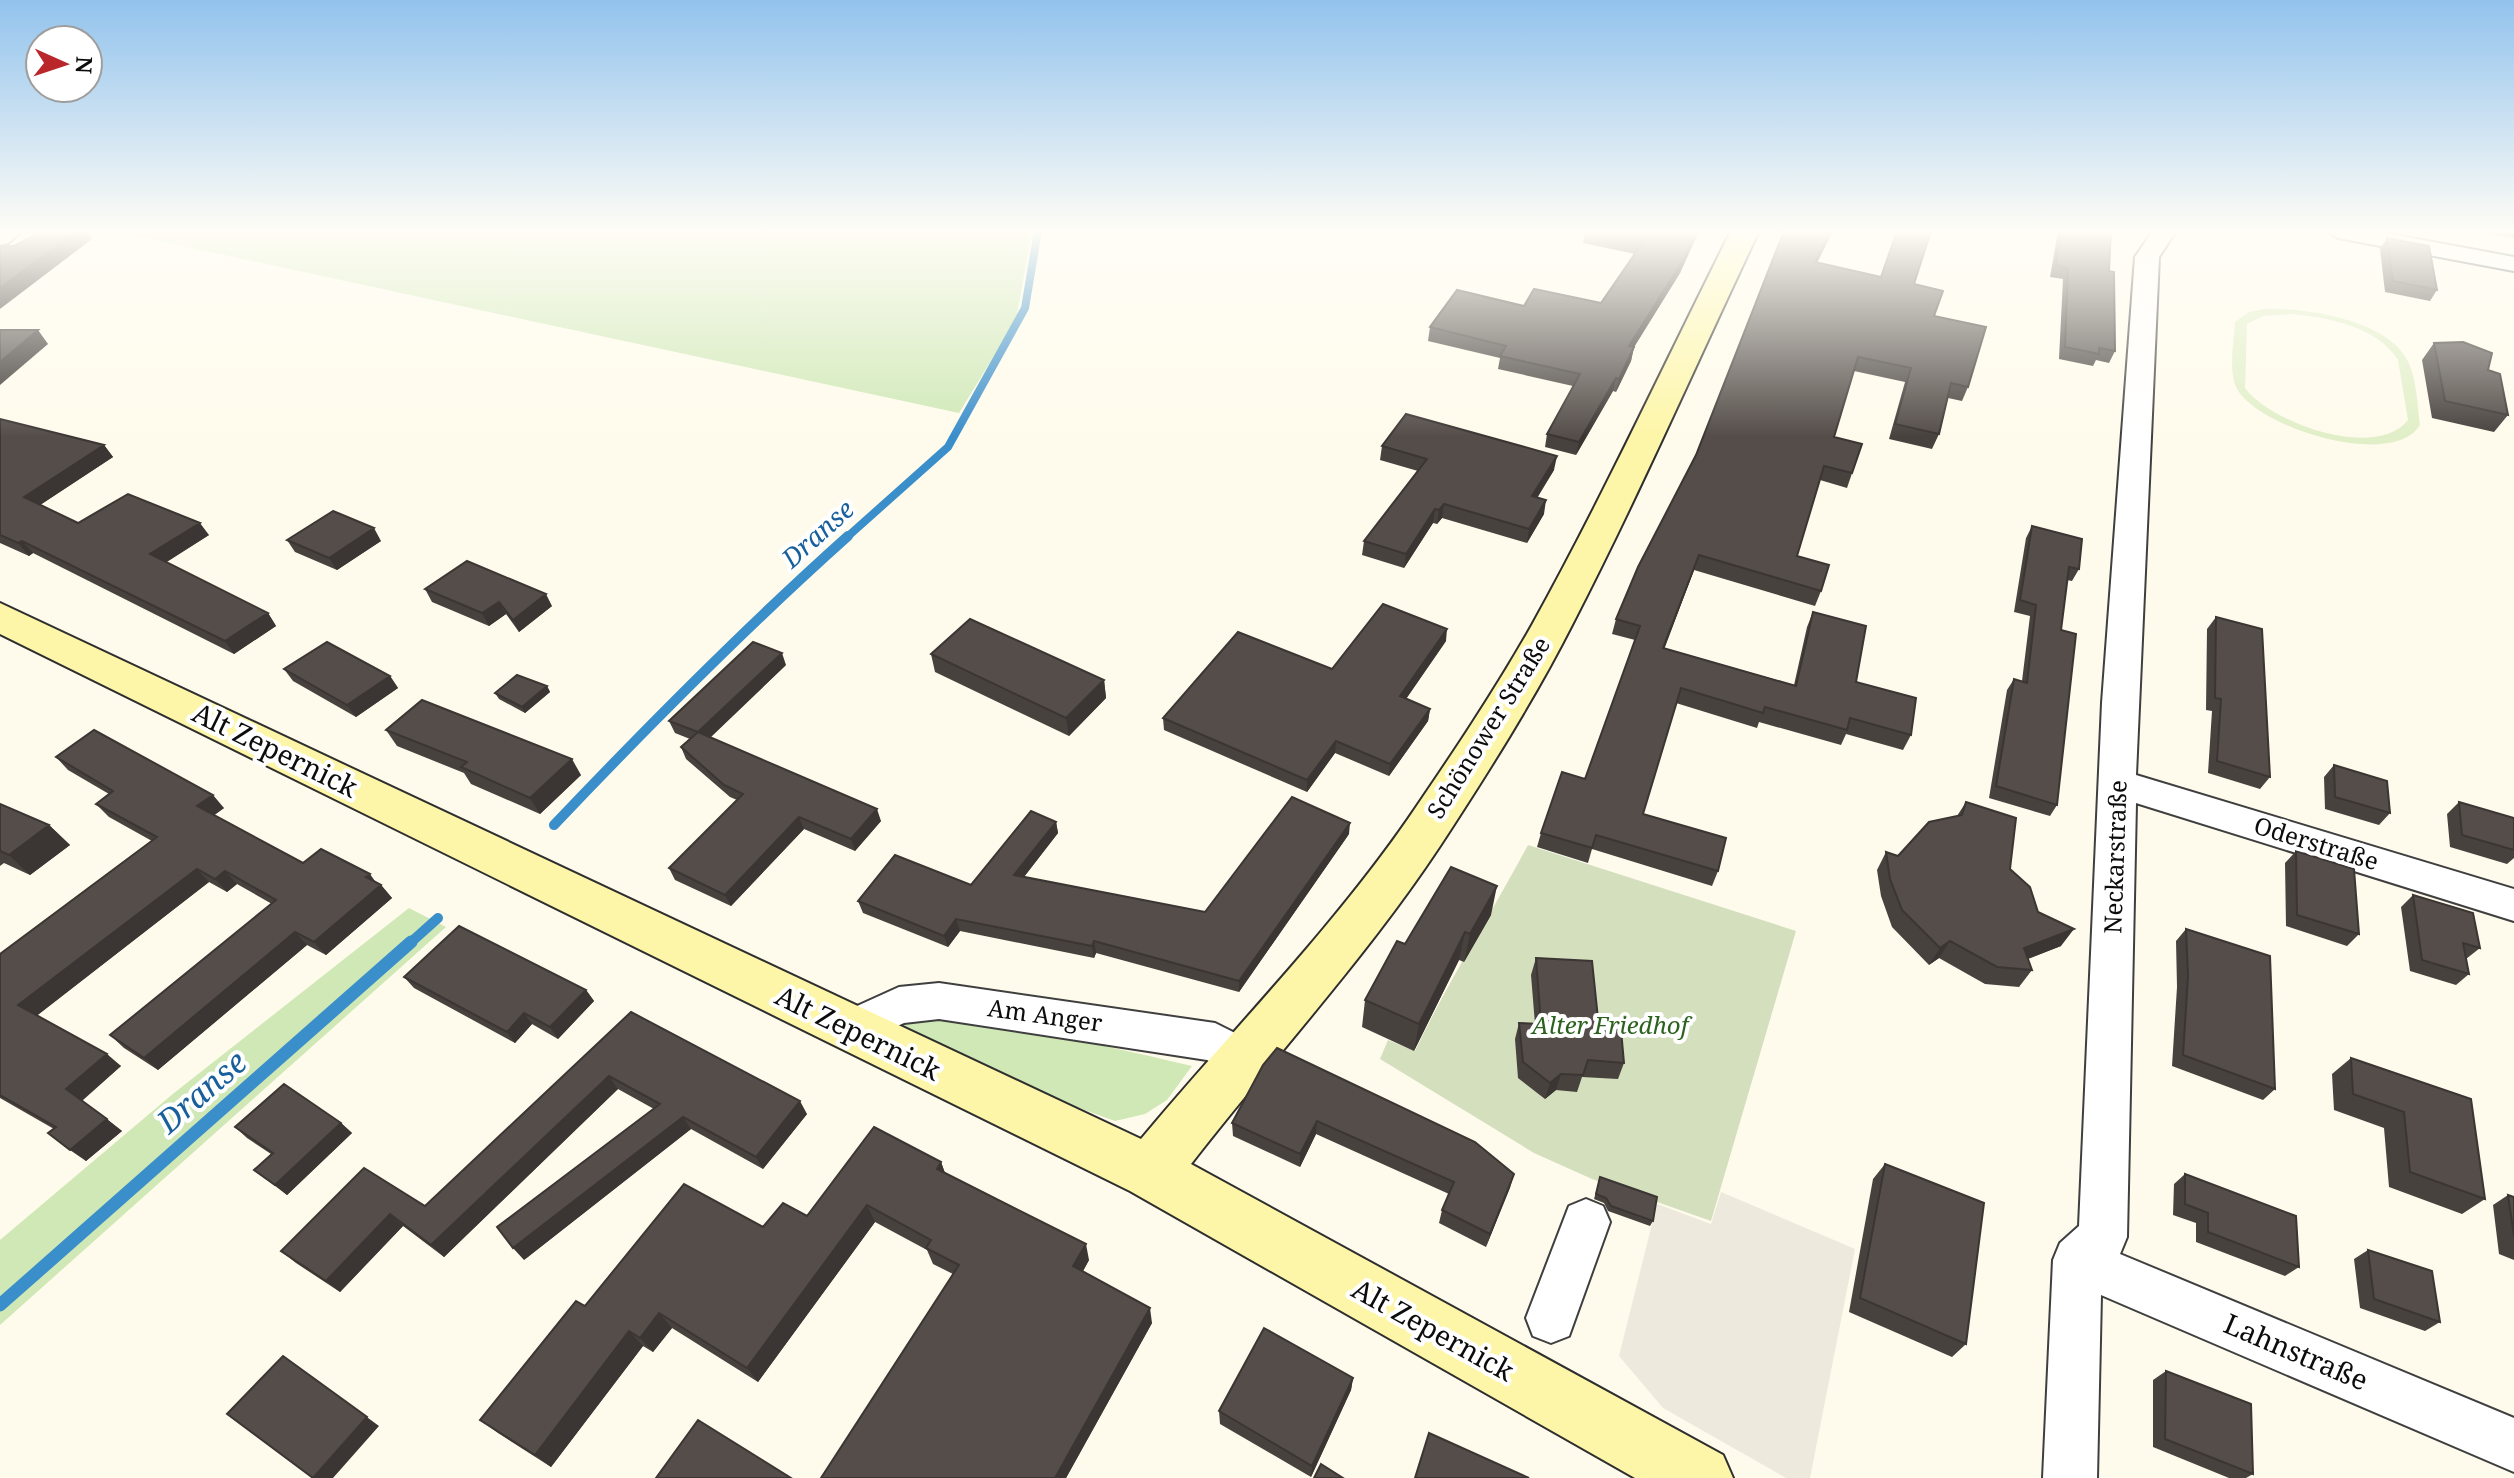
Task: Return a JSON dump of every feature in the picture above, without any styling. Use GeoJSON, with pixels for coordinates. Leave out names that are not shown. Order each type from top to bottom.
{"type":"FeatureCollection","features":[{"type":"Feature","properties":{"kind":"main road","name":"Schönower Straße"},"geometry":{"type":"LineString","coordinates":[[1150,1172],[1241,1058],[1325,964],[1404,861],[1536,656],[1711,300]]}},
{"type":"Feature","properties":{"kind":"main road","name":"Alt Zepernick"},"geometry":{"type":"LineString","coordinates":[[0,617],[1150,1172],[1700,1478]]}},
{"type":"Feature","properties":{"kind":"street","name":"Neckarstraße"},"geometry":{"type":"LineString","coordinates":[[2077,1260],[2103,1237],[2120,703],[2144,300]]}},
{"type":"Feature","properties":{"kind":"street","name":"Oderstraße"},"geometry":{"type":"LineString","coordinates":[[2118,783],[2514,905]]}},
{"type":"Feature","properties":{"kind":"street","name":"Am Anger"},"geometry":{"type":"LineString","coordinates":[[850,1029],[899,1005],[939,1001],[1215,1042],[1241,1058]]}},
{"type":"Feature","properties":{"kind":"street"},"geometry":{"type":"LineString","coordinates":[[1551,1318],[1586,1222]]}},
{"type":"Feature","properties":{"kind":"street","name":"Lahnstraße"},"geometry":{"type":"LineString","coordinates":[[2077,1260],[2514,1445]]}},
{"type":"Feature","properties":{"kind":"street"},"geometry":{"type":"LineString","coordinates":[[2070,1478],[2077,1260]]}},
{"type":"Feature","properties":{"kind":"green space"},"geometry":{"type":"Polygon","coordinates":[[[434,300],[1020,300],[1016,320],[959,413],[434,300]]]}},
{"type":"Feature","properties":{"kind":"green space"},"geometry":{"type":"Polygon","coordinates":[[[2280,309],[2320,313],[2362,325],[2380,334],[2395,345],[2410,365],[2420,425],[2405,438],[2383,444],[2356,444],[2297,429],[2250,404],[2234,382],[2232,356],[2235,322],[2249,312],[2280,309]],[[2305,315],[2263,316],[2247,324],[2245,388],[2277,414],[2324,432],[2349,437],[2372,437],[2393,432],[2408,420],[2398,360],[2389,349],[2365,332],[2335,321],[2305,315]]]}},
{"type":"Feature","properties":{"kind":"green space","name":"Alter Friedhof"},"geometry":{"type":"Polygon","coordinates":[[[1528,845],[1796,931],[1711,1221],[1592,1179],[1534,1153],[1380,1059],[1388,1040],[1415,1051],[1528,845]]]}},
{"type":"Feature","properties":{"kind":"green space"},"geometry":{"type":"Polygon","coordinates":[[[409,908],[446,927],[0,1325],[0,1240],[174,1093],[409,908]]]}},
{"type":"Feature","properties":{"kind":"green space"},"geometry":{"type":"Polygon","coordinates":[[[901,1018],[1011,1028],[1192,1066],[1167,1100],[1145,1114],[1115,1121],[1065,1103],[898,1028],[901,1018]]]}},
{"type":"Feature","properties":{"kind":"shaded area"},"geometry":{"type":"Polygon","coordinates":[[[1721,1192],[1855,1249],[1810,1478],[1786,1478],[1663,1408],[1619,1356],[1657,1204],[1711,1224],[1721,1192]]]}},
{"type":"Feature","properties":{"kind":"building"},"geometry":{"type":"Polygon","coordinates":[[[1450,300],[1499,300],[1524,306],[1528,300],[1587,300],[1601,303],[1603,300],[1658,300],[1629,346],[1634,347],[1619,379],[1616,378],[1579,442],[1547,434],[1580,374],[1500,356],[1506,346],[1430,327],[1450,300]]]}},
{"type":"Feature","properties":{"kind":"building"},"geometry":{"type":"Polygon","coordinates":[[[1757,300],[1940,300],[1934,316],[1986,327],[1968,387],[1951,383],[1939,434],[1895,424],[1911,368],[1858,357],[1834,437],[1862,444],[1852,473],[1824,466],[1797,556],[1829,565],[1821,591],[1699,555],[1663,648],[1796,686],[1813,612],[1866,626],[1856,682],[1916,698],[1911,735],[1850,718],[1847,730],[1765,707],[1763,713],[1681,688],[1643,814],[1726,838],[1718,871],[1596,835],[1592,848],[1541,833],[1562,772],[1585,779],[1640,626],[1616,619],[1638,567],[1696,455],[1757,300]]]}},
{"type":"Feature","properties":{"kind":"building"},"geometry":{"type":"Polygon","coordinates":[[[2067,300],[2114,300],[2115,351],[2099,348],[2099,354],[2065,347],[2067,300]]]}},
{"type":"Feature","properties":{"kind":"building"},"geometry":{"type":"Polygon","coordinates":[[[0,330],[38,330],[0,362],[0,330]]]}},
{"type":"Feature","properties":{"kind":"building"},"geometry":{"type":"Polygon","coordinates":[[[2463,342],[2492,353],[2488,370],[2500,374],[2508,415],[2445,401],[2434,343],[2463,342]]]}},
{"type":"Feature","properties":{"kind":"building"},"geometry":{"type":"Polygon","coordinates":[[[1406,414],[1557,456],[1532,496],[1546,500],[1529,529],[1444,504],[1439,510],[1435,509],[1406,554],[1364,541],[1427,459],[1382,446],[1406,414]]]}},
{"type":"Feature","properties":{"kind":"building"},"geometry":{"type":"Polygon","coordinates":[[[0,419],[104,445],[24,497],[78,523],[128,494],[200,523],[150,554],[268,613],[225,641],[22,541],[18,543],[0,535],[0,419]]]}},
{"type":"Feature","properties":{"kind":"building"},"geometry":{"type":"Polygon","coordinates":[[[333,511],[374,528],[329,558],[287,540],[333,511]]]}},
{"type":"Feature","properties":{"kind":"building"},"geometry":{"type":"Polygon","coordinates":[[[2032,526],[2082,539],[2079,569],[2069,567],[2061,630],[2076,634],[2057,805],[1996,786],[2014,679],[2027,683],[2036,605],[2020,600],[2032,526]]]}},
{"type":"Feature","properties":{"kind":"building"},"geometry":{"type":"Polygon","coordinates":[[[467,561],[546,594],[513,620],[499,602],[482,613],[425,589],[467,561]]]}},
{"type":"Feature","properties":{"kind":"building"},"geometry":{"type":"Polygon","coordinates":[[[1383,604],[1447,629],[1400,696],[1430,709],[1390,764],[1336,741],[1307,780],[1163,718],[1238,632],[1332,669],[1383,604]]]}},
{"type":"Feature","properties":{"kind":"building"},"geometry":{"type":"Polygon","coordinates":[[[2216,617],[2262,629],[2270,777],[2217,761],[2221,699],[2215,698],[2216,617]]]}},
{"type":"Feature","properties":{"kind":"building"},"geometry":{"type":"Polygon","coordinates":[[[970,619],[1104,680],[1066,718],[931,654],[970,619]]]}},
{"type":"Feature","properties":{"kind":"building"},"geometry":{"type":"Polygon","coordinates":[[[327,642],[390,676],[347,705],[284,669],[327,642]]]}},
{"type":"Feature","properties":{"kind":"building"},"geometry":{"type":"Polygon","coordinates":[[[753,642],[782,653],[698,732],[669,721],[753,642]]]}},
{"type":"Feature","properties":{"kind":"building"},"geometry":{"type":"Polygon","coordinates":[[[517,675],[547,686],[522,707],[495,693],[517,675]]]}},
{"type":"Feature","properties":{"kind":"building"},"geometry":{"type":"Polygon","coordinates":[[[422,700],[572,759],[530,798],[461,767],[467,762],[386,730],[422,700]]]}},
{"type":"Feature","properties":{"kind":"building"},"geometry":{"type":"Polygon","coordinates":[[[94,730],[213,795],[197,806],[303,863],[321,849],[370,874],[366,877],[381,885],[314,942],[295,932],[144,1058],[110,1035],[276,900],[225,871],[215,879],[197,869],[18,1005],[107,1054],[66,1089],[107,1119],[70,1150],[48,1133],[56,1127],[0,1095],[0,954],[157,837],[96,804],[113,791],[56,757],[94,730]]]}},
{"type":"Feature","properties":{"kind":"building"},"geometry":{"type":"Polygon","coordinates":[[[698,732],[877,809],[851,839],[799,817],[725,895],[669,868],[743,794],[724,785],[681,747],[698,732]]]}},
{"type":"Feature","properties":{"kind":"building"},"geometry":{"type":"Polygon","coordinates":[[[2334,765],[2387,781],[2390,813],[2335,797],[2334,765]]]}},
{"type":"Feature","properties":{"kind":"building"},"geometry":{"type":"Polygon","coordinates":[[[1292,797],[1350,823],[1239,981],[1094,941],[1092,946],[956,919],[944,936],[858,901],[895,855],[971,885],[1031,811],[1056,822],[1014,875],[1205,912],[1292,797]]]}},
{"type":"Feature","properties":{"kind":"building"},"geometry":{"type":"Polygon","coordinates":[[[1966,802],[2016,818],[2010,869],[2030,887],[2038,912],[2074,929],[2024,948],[2032,970],[1997,967],[1950,941],[1940,948],[1902,910],[1890,879],[1886,852],[1898,856],[1929,822],[1962,815],[1966,802]]]}},
{"type":"Feature","properties":{"kind":"building"},"geometry":{"type":"Polygon","coordinates":[[[2459,802],[2514,818],[2514,850],[2462,835],[2459,802]]]}},
{"type":"Feature","properties":{"kind":"building"},"geometry":{"type":"Polygon","coordinates":[[[0,804],[49,825],[9,855],[0,851],[0,804]]]}},
{"type":"Feature","properties":{"kind":"building"},"geometry":{"type":"Polygon","coordinates":[[[2296,851],[2354,869],[2359,934],[2297,915],[2296,851]]]}},
{"type":"Feature","properties":{"kind":"building"},"geometry":{"type":"Polygon","coordinates":[[[1451,867],[1497,886],[1470,934],[1465,932],[1419,1024],[1365,1000],[1397,941],[1405,944],[1451,867]]]}},
{"type":"Feature","properties":{"kind":"building"},"geometry":{"type":"Polygon","coordinates":[[[2413,895],[2473,913],[2480,948],[2463,943],[2469,974],[2422,960],[2413,895]]]}},
{"type":"Feature","properties":{"kind":"building"},"geometry":{"type":"Polygon","coordinates":[[[459,926],[586,990],[550,1027],[524,1013],[507,1032],[404,977],[459,926]]]}},
{"type":"Feature","properties":{"kind":"building"},"geometry":{"type":"Polygon","coordinates":[[[2186,929],[2270,956],[2275,1089],[2183,1055],[2188,976],[2186,929]]]}},
{"type":"Feature","properties":{"kind":"building"},"geometry":{"type":"Polygon","coordinates":[[[1536,958],[1592,961],[1599,1028],[1621,1030],[1624,1063],[1588,1060],[1583,1075],[1561,1074],[1550,1083],[1523,1062],[1519,1023],[1541,1024],[1536,958]]]}},
{"type":"Feature","properties":{"kind":"building"},"geometry":{"type":"Polygon","coordinates":[[[631,1012],[800,1101],[756,1157],[683,1117],[513,1248],[497,1227],[660,1104],[609,1076],[431,1245],[390,1214],[326,1281],[281,1251],[364,1168],[425,1206],[631,1012]]]}},
{"type":"Feature","properties":{"kind":"building"},"geometry":{"type":"Polygon","coordinates":[[[1277,1048],[1475,1142],[1514,1174],[1490,1234],[1442,1210],[1454,1182],[1317,1121],[1300,1154],[1232,1123],[1263,1065],[1277,1048]]]}},
{"type":"Feature","properties":{"kind":"building"},"geometry":{"type":"Polygon","coordinates":[[[2351,1058],[2471,1099],[2485,1199],[2410,1172],[2404,1112],[2353,1094],[2351,1058]]]}},
{"type":"Feature","properties":{"kind":"building"},"geometry":{"type":"Polygon","coordinates":[[[284,1084],[341,1123],[275,1185],[254,1170],[273,1153],[235,1127],[284,1084]]]}},
{"type":"Feature","properties":{"kind":"building"},"geometry":{"type":"Polygon","coordinates":[[[874,1127],[941,1162],[937,1169],[1086,1244],[1073,1266],[1150,1308],[1055,1478],[821,1478],[959,1265],[926,1248],[931,1240],[867,1205],[747,1368],[659,1313],[640,1338],[629,1331],[535,1455],[480,1420],[576,1301],[585,1306],[684,1184],[763,1227],[783,1203],[807,1216],[874,1127]]]}},
{"type":"Feature","properties":{"kind":"building"},"geometry":{"type":"Polygon","coordinates":[[[1885,1164],[1984,1203],[1966,1344],[1860,1298],[1885,1164]]]}},
{"type":"Feature","properties":{"kind":"building"},"geometry":{"type":"Polygon","coordinates":[[[2185,1174],[2296,1216],[2299,1267],[2208,1232],[2208,1213],[2185,1204],[2185,1174]]]}},
{"type":"Feature","properties":{"kind":"building"},"geometry":{"type":"Polygon","coordinates":[[[1600,1177],[1657,1197],[1653,1221],[1611,1206],[1606,1198],[1596,1194],[1600,1177]]]}},
{"type":"Feature","properties":{"kind":"building"},"geometry":{"type":"Polygon","coordinates":[[[2508,1195],[2514,1197],[2514,1236],[2508,1195]]]}},
{"type":"Feature","properties":{"kind":"building"},"geometry":{"type":"Polygon","coordinates":[[[2368,1250],[2432,1271],[2440,1322],[2374,1299],[2368,1250]]]}},
{"type":"Feature","properties":{"kind":"building"},"geometry":{"type":"Polygon","coordinates":[[[1264,1328],[1353,1378],[1312,1466],[1219,1411],[1264,1328]]]}},
{"type":"Feature","properties":{"kind":"building"},"geometry":{"type":"Polygon","coordinates":[[[283,1356],[367,1417],[313,1478],[227,1414],[283,1356]]]}},
{"type":"Feature","properties":{"kind":"building"},"geometry":{"type":"Polygon","coordinates":[[[2166,1371],[2251,1404],[2253,1474],[2165,1439],[2166,1371]]]}},
{"type":"Feature","properties":{"kind":"building"},"geometry":{"type":"Polygon","coordinates":[[[698,1420],[791,1478],[656,1478],[698,1420]]]}},
{"type":"Feature","properties":{"kind":"building"},"geometry":{"type":"Polygon","coordinates":[[[1429,1433],[1529,1478],[1415,1478],[1429,1433]]]}},
{"type":"Feature","properties":{"kind":"building"},"geometry":{"type":"Polygon","coordinates":[[[1321,1464],[1343,1478],[1314,1478],[1321,1464]]]}},
{"type":"Feature","properties":{"kind":"waterway","name":"Dranse"},"geometry":{"type":"LineString","coordinates":[[846,538],[948,447],[1025,308],[1026,300]]}},
{"type":"Feature","properties":{"kind":"waterway","name":"Dranse"},"geometry":{"type":"LineString","coordinates":[[554,825],[698,678],[848,536]]}},
{"type":"Feature","properties":{"kind":"waterway","name":"Dranse"},"geometry":{"type":"LineString","coordinates":[[409,944],[438,918]]}},
{"type":"Feature","properties":{"kind":"waterway","name":"Dranse"},"geometry":{"type":"LineString","coordinates":[[0,1305],[411,942]]}}]}
